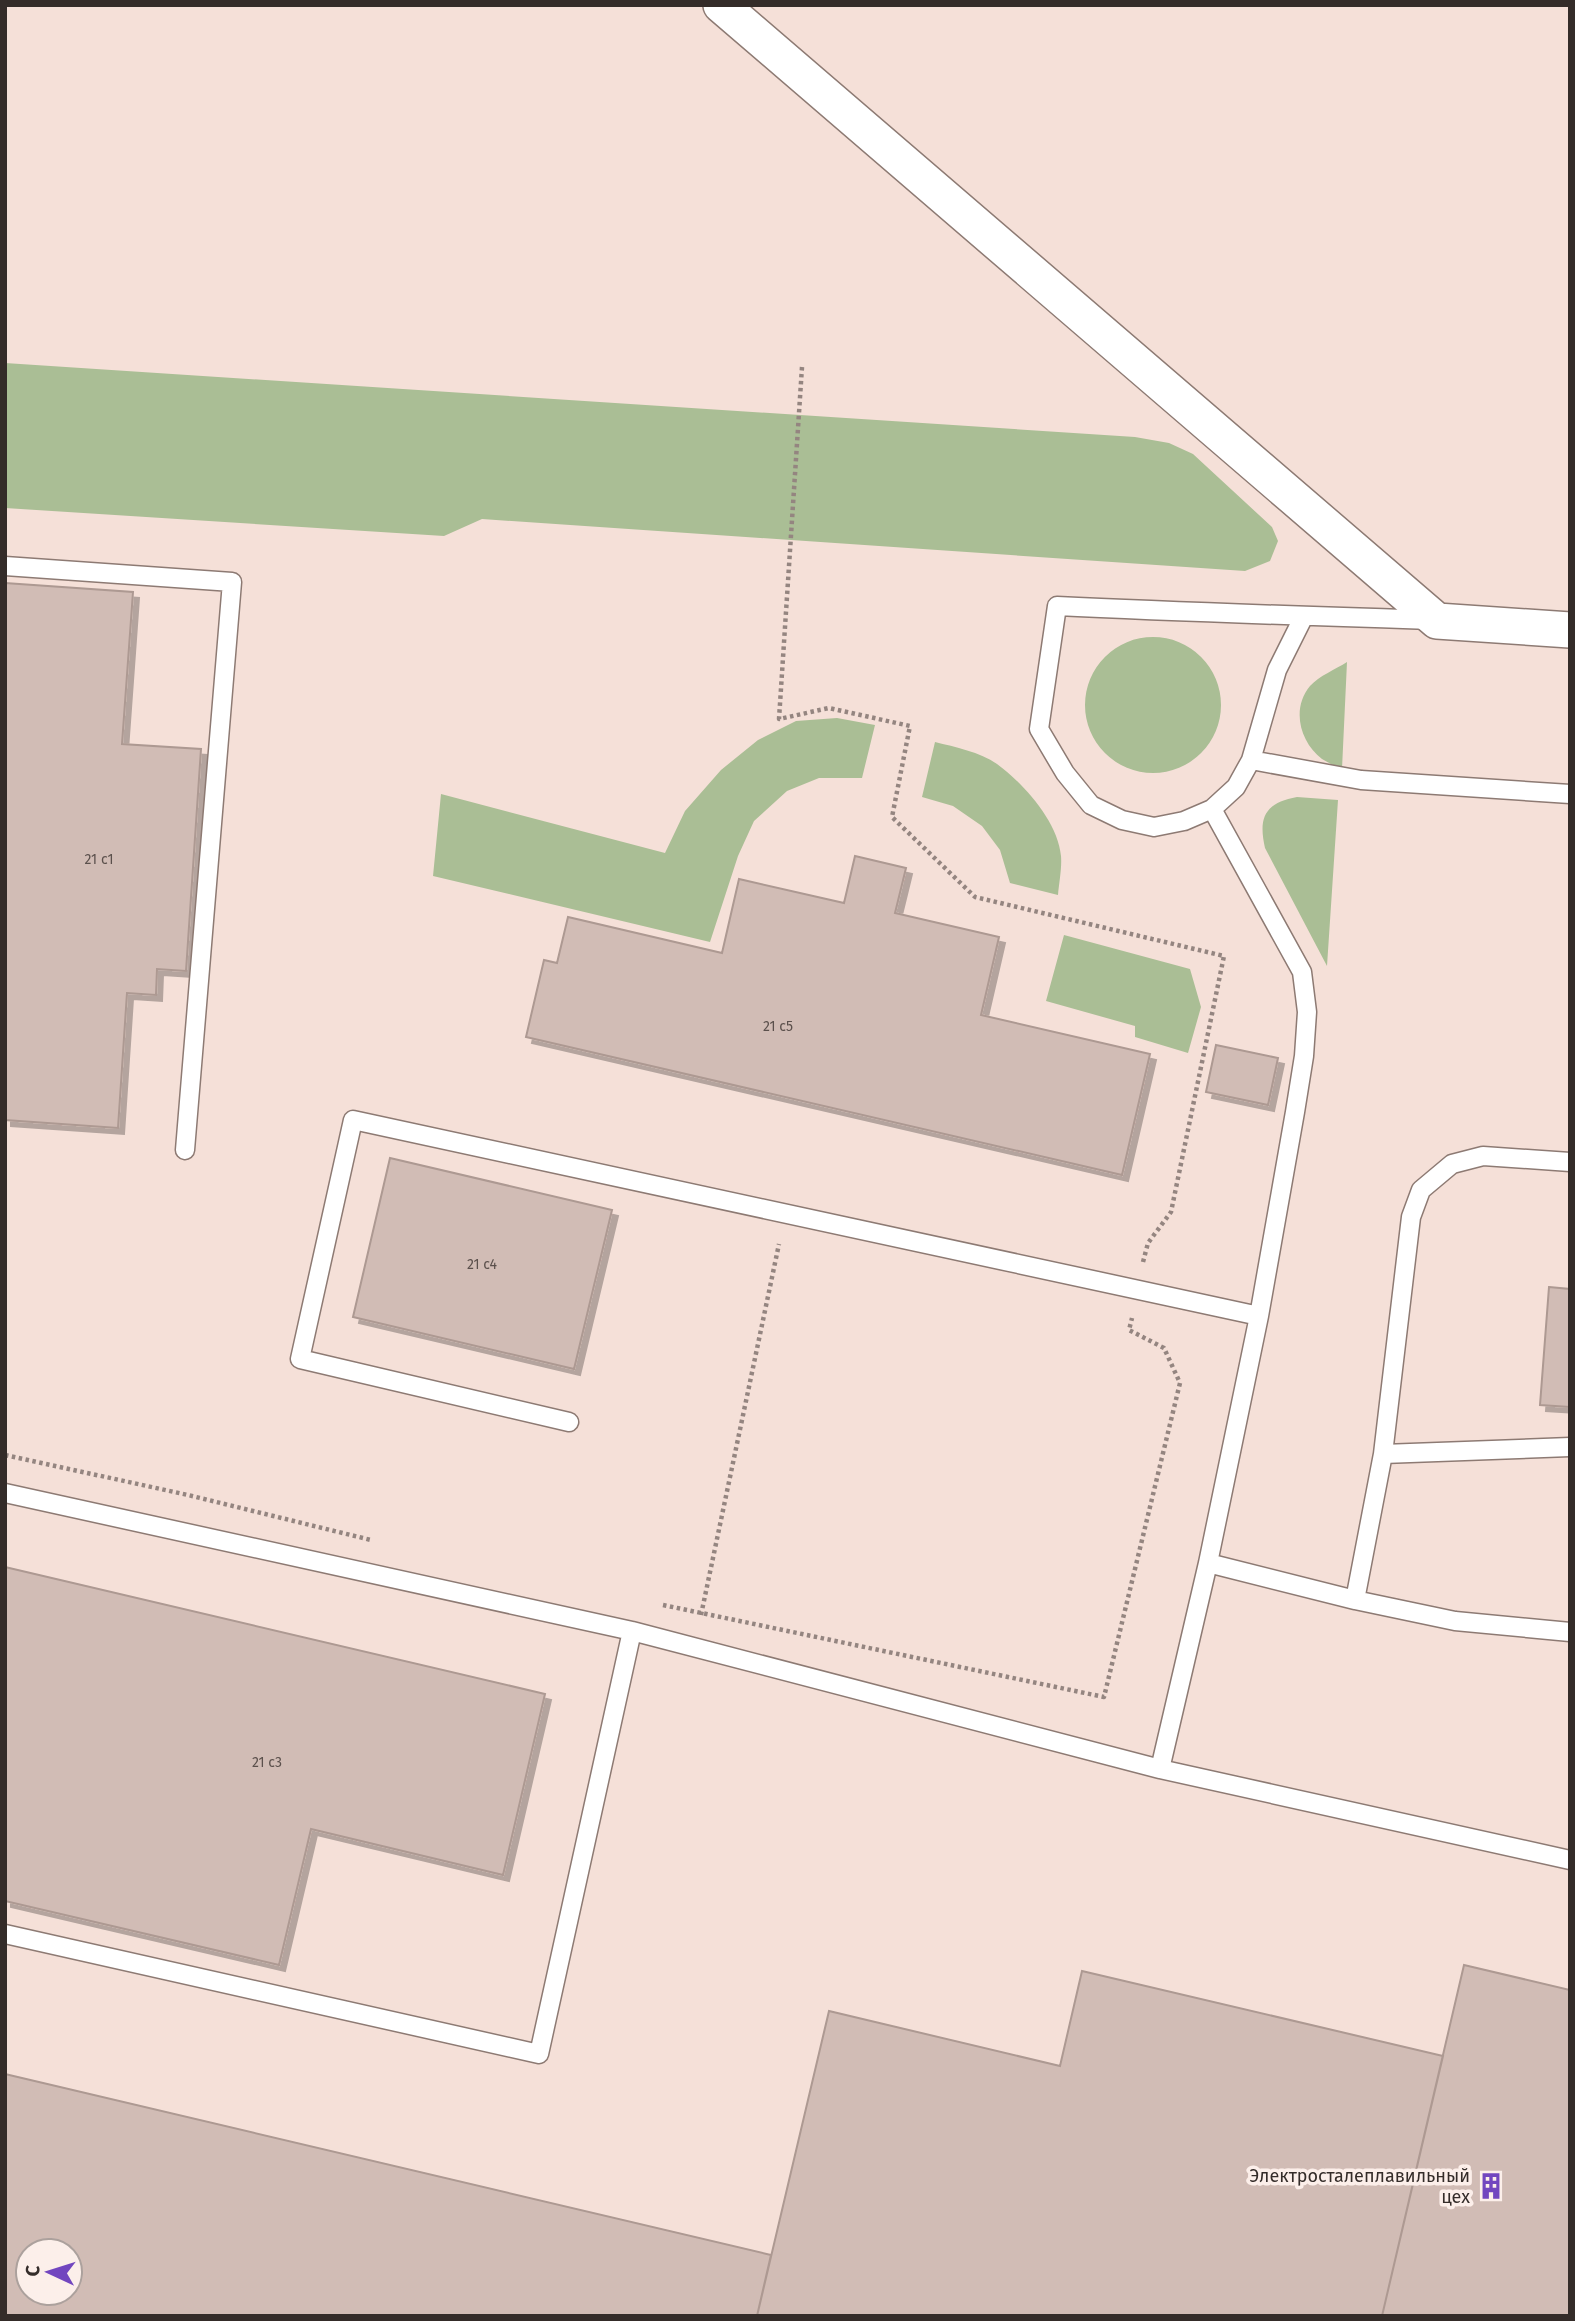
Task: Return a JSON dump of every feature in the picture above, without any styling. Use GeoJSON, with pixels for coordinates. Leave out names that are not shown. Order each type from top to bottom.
{"type":"FeatureCollection","features":[{"type":"Feature","properties":{"kind":"street"},"geometry":{"type":"LineString","coordinates":[[721,5],[1437,621],[1570,630]]}},
{"type":"Feature","properties":{"kind":"lane"},"geometry":{"type":"LineString","coordinates":[[5,566],[232,582],[185,1150]]}},
{"type":"Feature","properties":{"kind":"lane"},"geometry":{"type":"LineString","coordinates":[[1304,615],[1277,670],[1251,760],[1236,787],[1212,810],[1184,821],[1154,827],[1122,820],[1091,805],[1065,773],[1039,729],[1057,607],[1304,615],[1437,621]]}},
{"type":"Feature","properties":{"kind":"lane"},"geometry":{"type":"LineString","coordinates":[[1251,760],[1360,780],[1570,794]]}},
{"type":"Feature","properties":{"kind":"lane"},"geometry":{"type":"LineString","coordinates":[[1160,1769],[1208,1563],[1259,1316],[1304,1056],[1307,1012],[1302,972],[1212,810]]}},
{"type":"Feature","properties":{"kind":"lane"},"geometry":{"type":"LineString","coordinates":[[569,1422],[300,1359],[353,1120],[1259,1316]]}},
{"type":"Feature","properties":{"kind":"lane"},"geometry":{"type":"LineString","coordinates":[[1355,1600],[1383,1454],[1411,1217],[1421,1190],[1452,1164],[1483,1156],[1570,1162]]}},
{"type":"Feature","properties":{"kind":"lane"},"geometry":{"type":"LineString","coordinates":[[1383,1454],[1570,1447]]}},
{"type":"Feature","properties":{"kind":"lane"},"geometry":{"type":"LineString","coordinates":[[5,1493],[632,1631],[1160,1769],[1570,1860]]}},
{"type":"Feature","properties":{"kind":"lane"},"geometry":{"type":"LineString","coordinates":[[1208,1563],[1355,1600],[1455,1621],[1570,1632]]}},
{"type":"Feature","properties":{"kind":"lane"},"geometry":{"type":"LineString","coordinates":[[5,1934],[539,2054],[632,1631]]}},
{"type":"Feature","properties":{"kind":"path"},"geometry":{"type":"LineString","coordinates":[[662,1605],[1104,1697],[1181,1384],[1164,1348],[1129,1330],[1148,1244],[1171,1212],[1224,956],[975,897],[892,817],[910,726],[829,708],[779,719],[802,367]]}},
{"type":"Feature","properties":{"kind":"path"},"geometry":{"type":"LineString","coordinates":[[694,1647],[786,1213]]}},
{"type":"Feature","properties":{"kind":"path"},"geometry":{"type":"LineString","coordinates":[[5,1455],[188,1495],[384,1543]]}},
{"type":"Feature","properties":{"kind":"green space"},"geometry":{"type":"Polygon","coordinates":[[[5,363],[1135,437],[1169,443],[1193,454],[1272,527],[1278,541],[1270,561],[1245,571],[482,519],[444,536],[5,508],[5,363]]]}},
{"type":"Feature","properties":{"kind":"green space"},"geometry":{"type":"Polygon","coordinates":[[[1153,637],[1179,642],[1201,657],[1216,679],[1221,705],[1216,731],[1201,753],[1179,768],[1153,773],[1127,768],[1105,753],[1090,731],[1085,705],[1090,679],[1105,657],[1127,642],[1153,637]]]}},
{"type":"Feature","properties":{"kind":"green space"},"geometry":{"type":"Polygon","coordinates":[[[1347,662],[1342,769],[1314,752],[1304,734],[1300,715],[1304,695],[1310,686],[1347,662]]]}},
{"type":"Feature","properties":{"kind":"green space"},"geometry":{"type":"Polygon","coordinates":[[[837,718],[875,725],[862,778],[819,778],[787,791],[754,821],[738,856],[710,942],[433,876],[441,794],[665,853],[685,811],[721,770],[758,740],[796,721],[837,718]]]}},
{"type":"Feature","properties":{"kind":"green space"},"geometry":{"type":"Polygon","coordinates":[[[935,742],[967,750],[997,764],[1018,782],[1038,805],[1054,830],[1058,843],[1061,861],[1058,895],[1010,883],[1000,850],[982,826],[953,806],[922,797],[935,742]]]}},
{"type":"Feature","properties":{"kind":"green space"},"geometry":{"type":"Polygon","coordinates":[[[1297,797],[1338,800],[1327,966],[1265,848],[1263,837],[1266,813],[1278,803],[1297,797]]]}},
{"type":"Feature","properties":{"kind":"green space"},"geometry":{"type":"Polygon","coordinates":[[[1064,935],[1190,969],[1201,1007],[1188,1053],[1135,1037],[1135,1026],[1046,1001],[1064,935]]]}},
{"type":"Feature","properties":{"kind":"building"},"geometry":{"type":"Polygon","coordinates":[[[5,583],[133,592],[122,744],[201,749],[186,971],[157,969],[156,995],[127,993],[118,1128],[5,1120],[5,583]]]}},
{"type":"Feature","properties":{"kind":"building"},"geometry":{"type":"Polygon","coordinates":[[[855,856],[906,868],[895,913],[999,937],[981,1015],[1150,1054],[1122,1175],[526,1037],[544,960],[557,963],[568,917],[722,953],[739,879],[844,903],[855,856]]]}},
{"type":"Feature","properties":{"kind":"building"},"geometry":{"type":"Polygon","coordinates":[[[1216,1045],[1278,1058],[1268,1105],[1206,1092],[1216,1045]]]}},
{"type":"Feature","properties":{"kind":"building"},"geometry":{"type":"Polygon","coordinates":[[[390,1158],[612,1210],[574,1369],[353,1317],[390,1158]]]}},
{"type":"Feature","properties":{"kind":"building"},"geometry":{"type":"Polygon","coordinates":[[[1549,1287],[1570,1289],[1570,1407],[1540,1405],[1549,1287]]]}},
{"type":"Feature","properties":{"kind":"building"},"geometry":{"type":"Polygon","coordinates":[[[5,1567],[545,1694],[503,1875],[311,1829],[279,1965],[5,1901],[5,1567]]]}},
{"type":"Feature","properties":{"kind":"building","name":"Электросталеплавильный цех"},"geometry":{"type":"Polygon","coordinates":[[[1464,1965],[1570,1990],[1570,2316],[1382,2316],[1464,1965]]]}},
{"type":"Feature","properties":{"kind":"building"},"geometry":{"type":"Polygon","coordinates":[[[1082,1971],[1443,2056],[1382,2316],[757,2316],[829,2011],[1060,2066],[1082,1971]]]}},
{"type":"Feature","properties":{"kind":"building"},"geometry":{"type":"Polygon","coordinates":[[[5,2074],[771,2255],[757,2316],[5,2316],[5,2074]]]}},
{"type":"Feature","properties":{"kind":"place","name":"Электросталеплавильный цех"},"geometry":{"type":"Point","coordinates":[1491,2186]}}]}
